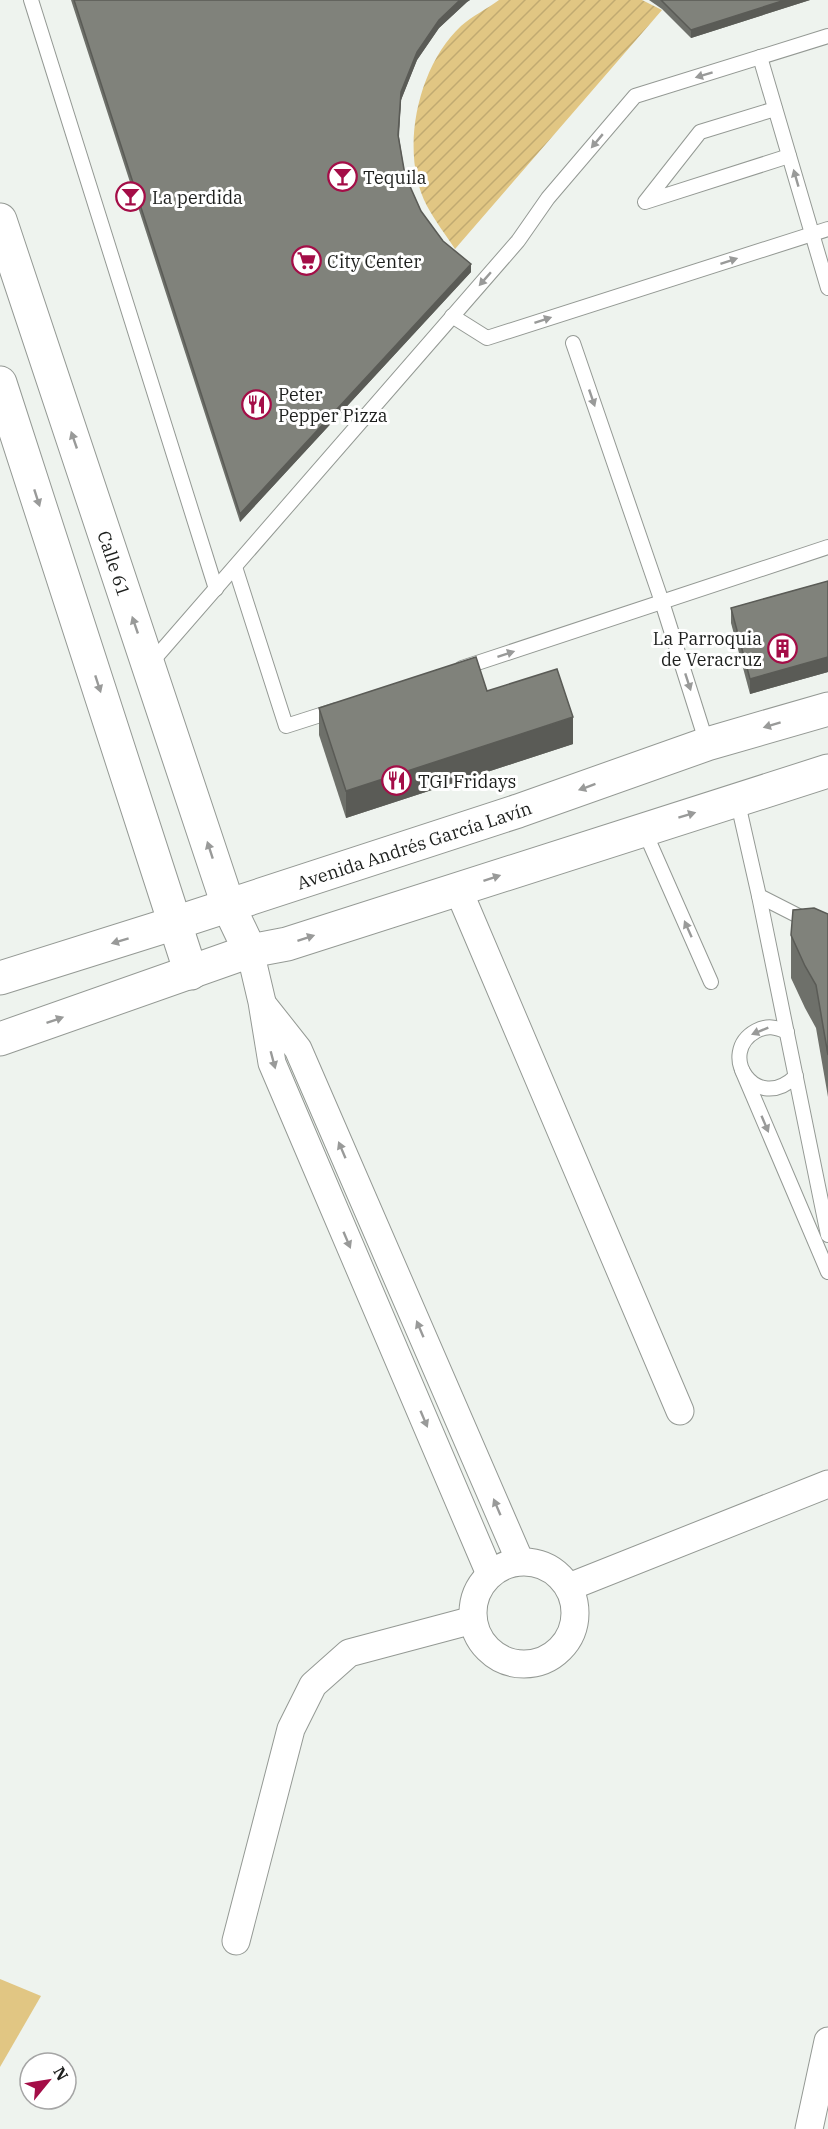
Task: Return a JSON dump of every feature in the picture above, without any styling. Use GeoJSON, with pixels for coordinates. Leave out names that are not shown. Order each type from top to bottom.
{"type":"FeatureCollection","features":[{"type":"Feature","properties":{"kind":"main road","name":"Calle 61"},"geometry":{"type":"LineString","coordinates":[[0,220],[228,906],[250,951]]}},
{"type":"Feature","properties":{"kind":"main road"},"geometry":{"type":"LineString","coordinates":[[0,383],[191,972]]}},
{"type":"Feature","properties":{"kind":"main road","name":"Avenida Andrés García Lavín"},"geometry":{"type":"LineString","coordinates":[[0,978],[518,811],[707,744],[828,709]]}},
{"type":"Feature","properties":{"kind":"main road"},"geometry":{"type":"LineString","coordinates":[[0,1039],[250,951],[287,944],[828,771]]}},
{"type":"Feature","properties":{"kind":"street"},"geometry":{"type":"LineString","coordinates":[[458,889],[680,1411]]}},
{"type":"Feature","properties":{"kind":"street"},"geometry":{"type":"LineString","coordinates":[[250,951],[262,1002],[272,1063],[490,1574]]}},
{"type":"Feature","properties":{"kind":"street"},"geometry":{"type":"LineString","coordinates":[[262,1002],[298,1049],[520,1561]]}},
{"type":"Feature","properties":{"kind":"street"},"geometry":{"type":"LineString","coordinates":[[569,1587],[828,1484]]}},
{"type":"Feature","properties":{"kind":"street"},"geometry":{"type":"LineString","coordinates":[[520,1561],[534,1562],[548,1567],[560,1576],[569,1587],[575,1603],[575,1619],[571,1635],[562,1648],[549,1658],[533,1664],[517,1664],[501,1659],[488,1649],[479,1636],[473,1620],[473,1604],[479,1588],[490,1574],[504,1565],[520,1561]]}},
{"type":"Feature","properties":{"kind":"street"},"geometry":{"type":"LineString","coordinates":[[236,1941],[291,1729],[313,1684],[349,1653],[473,1620]]}},
{"type":"Feature","properties":{"kind":"street"},"geometry":{"type":"LineString","coordinates":[[809,2129],[828,2041]]}},
{"type":"Feature","properties":{"kind":"lane"},"geometry":{"type":"LineString","coordinates":[[30,0],[216,589]]}},
{"type":"Feature","properties":{"kind":"lane"},"geometry":{"type":"LineString","coordinates":[[149,666],[518,241],[548,198],[635,96],[828,36]]}},
{"type":"Feature","properties":{"kind":"lane"},"geometry":{"type":"LineString","coordinates":[[760,57],[828,288]]}},
{"type":"Feature","properties":{"kind":"lane"},"geometry":{"type":"LineString","coordinates":[[775,109],[700,132],[645,202],[789,156]]}},
{"type":"Feature","properties":{"kind":"lane"},"geometry":{"type":"LineString","coordinates":[[452,316],[487,338],[828,229]]}},
{"type":"Feature","properties":{"kind":"lane"},"geometry":{"type":"LineString","coordinates":[[573,343],[662,602],[707,744]]}},
{"type":"Feature","properties":{"kind":"lane"},"geometry":{"type":"LineString","coordinates":[[451,672],[828,547]]}},
{"type":"Feature","properties":{"kind":"lane"},"geometry":{"type":"LineString","coordinates":[[235,567],[286,726],[353,704]]}},
{"type":"Feature","properties":{"kind":"lane"},"geometry":{"type":"LineString","coordinates":[[737,800],[759,896],[828,1235]]}},
{"type":"Feature","properties":{"kind":"lane"},"geometry":{"type":"LineString","coordinates":[[644,829],[711,982]]}},
{"type":"Feature","properties":{"kind":"lane"},"geometry":{"type":"LineString","coordinates":[[759,896],[828,931]]}},
{"type":"Feature","properties":{"kind":"lane"},"geometry":{"type":"LineString","coordinates":[[787,1032],[769,1027],[759,1029],[744,1041],[739,1060],[828,1272]]}},
{"type":"Feature","properties":{"kind":"lane"},"geometry":{"type":"LineString","coordinates":[[742,1070],[756,1086],[766,1089],[777,1089],[787,1085],[796,1076]]}},
{"type":"Feature","properties":{"kind":"shaded area"},"geometry":{"type":"Polygon","coordinates":[[[499,0],[642,0],[662,10],[455,249],[430,212],[419,185],[414,161],[417,112],[433,64],[446,43],[465,22],[499,0]]]}},
{"type":"Feature","properties":{"kind":"shaded area"},"geometry":{"type":"Polygon","coordinates":[[[0,1979],[41,1996],[0,2067],[0,1979]]]}},
{"type":"Feature","properties":{"kind":"building","name":"City Center"},"geometry":{"type":"Polygon","coordinates":[[[74,0],[460,0],[439,20],[417,52],[401,92],[398,135],[405,175],[421,211],[443,241],[471,264],[240,514],[74,0]]]}},
{"type":"Feature","properties":{"kind":"building"},"geometry":{"type":"Polygon","coordinates":[[[661,0],[785,0],[691,30],[661,0]]]}},
{"type":"Feature","properties":{"kind":"building","name":"La Parroquia de Veracruz"},"geometry":{"type":"Polygon","coordinates":[[[828,581],[828,657],[750,679],[731,608],[828,581]]]}},
{"type":"Feature","properties":{"kind":"building","name":"TGI Fridays"},"geometry":{"type":"Polygon","coordinates":[[[476,657],[487,691],[557,669],[573,717],[346,791],[319,708],[476,657]]]}},
{"type":"Feature","properties":{"kind":"building"},"geometry":{"type":"Polygon","coordinates":[[[814,908],[828,914],[828,1055],[816,985],[791,935],[793,910],[814,908]]]}},
{"type":"Feature","properties":{"kind":"place","name":"Tequila"},"geometry":{"type":"Point","coordinates":[342,177]}},
{"type":"Feature","properties":{"kind":"place","name":"La perdida"},"geometry":{"type":"Point","coordinates":[131,197]}},
{"type":"Feature","properties":{"kind":"place","name":"City Center"},"geometry":{"type":"Point","coordinates":[306,261]}},
{"type":"Feature","properties":{"kind":"place","name":"Peter Pepper Pizza"},"geometry":{"type":"Point","coordinates":[257,404]}},
{"type":"Feature","properties":{"kind":"place","name":"La Parroquia de Veracruz"},"geometry":{"type":"Point","coordinates":[783,648]}},
{"type":"Feature","properties":{"kind":"place","name":"TGI Fridays"},"geometry":{"type":"Point","coordinates":[397,781]}}]}
